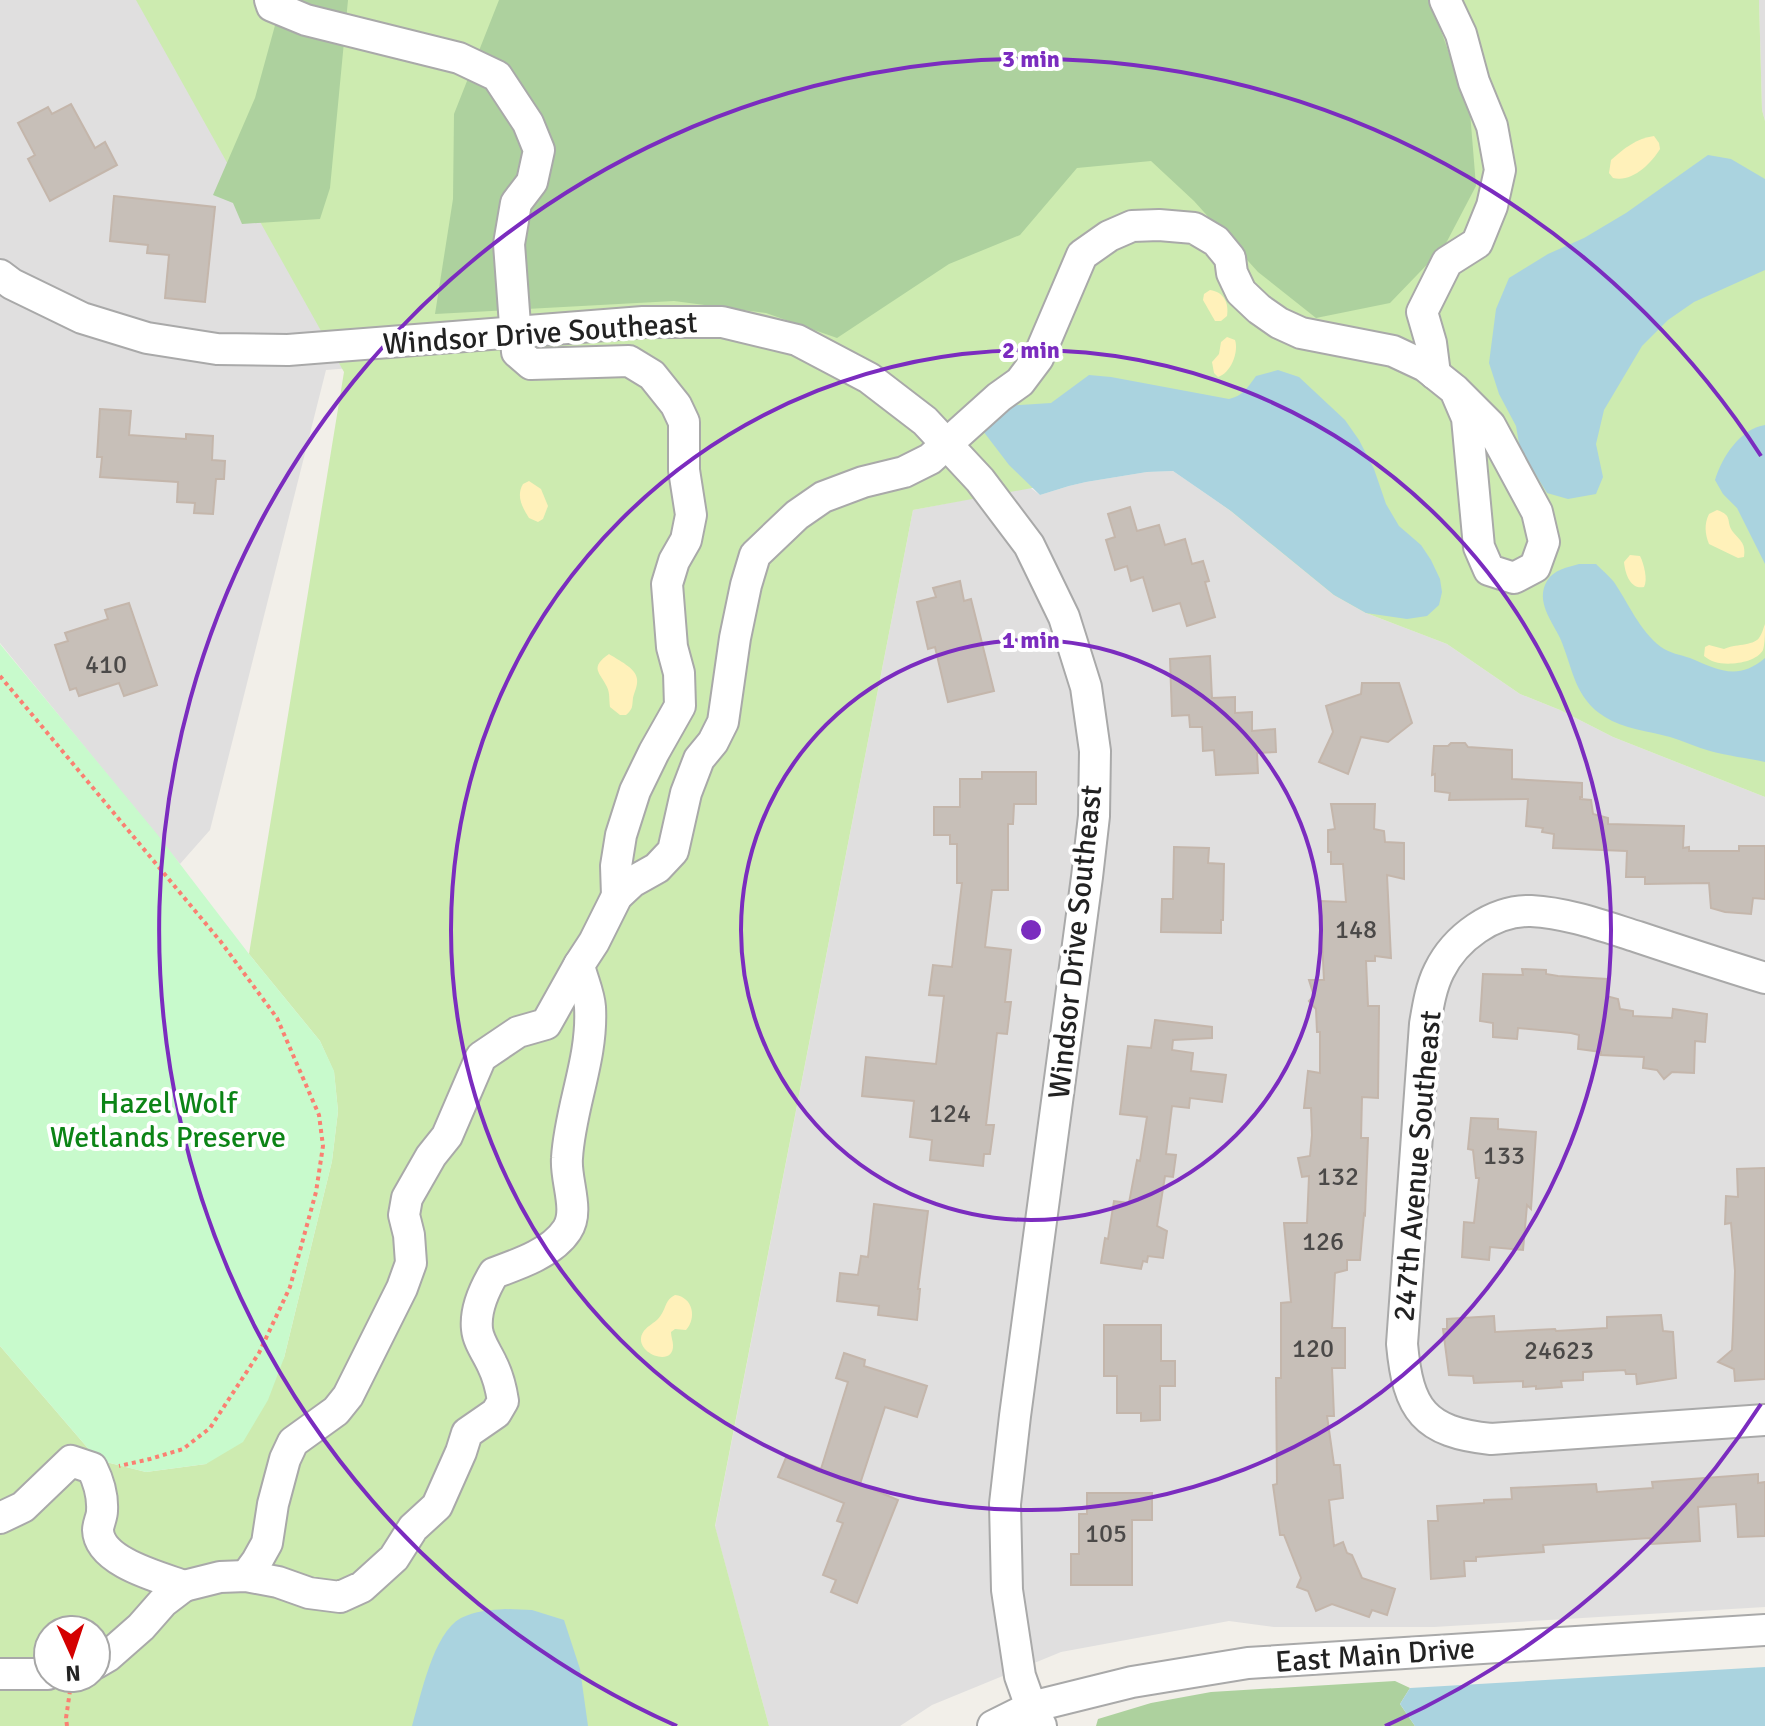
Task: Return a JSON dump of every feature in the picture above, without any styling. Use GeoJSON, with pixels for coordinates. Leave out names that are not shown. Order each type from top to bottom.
{"type":"FeatureCollection","features":[{"type":"Feature","properties":{"kind":"street"},"geometry":{"type":"LineString","coordinates":[[270,0],[272,6],[306,20],[459,58],[497,76],[528,123],[539,150],[532,182],[516,203],[509,244],[517,352],[531,364],[629,361],[652,375],[676,405],[684,422],[684,470],[691,515],[686,540],[674,561],[667,584],[672,647],[679,673],[680,706],[635,791],[621,835],[616,866],[617,896]]}},
{"type":"Feature","properties":{"kind":"street"},"geometry":{"type":"LineString","coordinates":[[246,1576],[267,1543],[277,1489],[293,1442],[336,1411],[348,1396],[402,1288],[411,1263],[404,1215],[407,1198],[431,1156],[447,1136],[481,1057],[518,1032],[546,1024],[617,896],[632,882],[657,868],[673,851],[686,793],[699,759],[713,742],[723,722],[735,638],[755,555],[797,515],[823,497],[863,482],[904,472],[930,459],[1020,382],[1038,358],[1082,255],[1109,236],[1132,226],[1194,228],[1216,241],[1230,258],[1232,273],[1241,292],[1279,323],[1301,333],[1393,351],[1425,366],[1445,382],[1490,425],[1537,512],[1544,542],[1535,567],[1514,578],[1489,570],[1479,547],[1467,418],[1445,382],[1422,312],[1447,262],[1477,243],[1492,206],[1500,170],[1492,126],[1474,82],[1461,34],[1445,0]]}},
{"type":"Feature","properties":{"kind":"street","name":"Windsor Drive Southeast"},"geometry":{"type":"LineString","coordinates":[[0,275],[82,318],[147,338],[217,349],[288,350],[643,322],[722,322],[797,340],[869,378],[925,421],[980,480],[1029,545],[1064,617],[1086,687],[1095,751],[1094,816],[1087,877],[1005,1504],[1007,1590],[1020,1676],[1036,1716]]}},
{"type":"Feature","properties":{"kind":"street","name":"247th Avenue Southeast"},"geometry":{"type":"LineString","coordinates":[[1765,978],[1556,913],[1527,911],[1501,916],[1480,925],[1452,949],[1438,972],[1425,1024],[1402,1344],[1410,1390],[1418,1405],[1428,1419],[1444,1429],[1465,1436],[1491,1439],[1765,1420]]}},
{"type":"Feature","properties":{"kind":"street"},"geometry":{"type":"LineString","coordinates":[[112,1652],[184,1586],[220,1577],[246,1576],[278,1582],[309,1593],[340,1597],[362,1587],[394,1558],[413,1528],[437,1506],[467,1433],[496,1413],[503,1401],[500,1381],[476,1328],[478,1310],[488,1284],[494,1273],[554,1245],[569,1228],[573,1210],[567,1180],[568,1139],[589,1045],[590,1004],[579,965]]}},
{"type":"Feature","properties":{"kind":"street"},"geometry":{"type":"LineString","coordinates":[[0,1518],[23,1507],[71,1461],[92,1468],[101,1487],[102,1512],[98,1531],[106,1550],[127,1565],[184,1586]]}},
{"type":"Feature","properties":{"kind":"street","name":"East Main Drive"},"geometry":{"type":"LineString","coordinates":[[993,1726],[1036,1716],[1132,1682],[1248,1663],[1765,1630]]}},
{"type":"Feature","properties":{"kind":"street"},"geometry":{"type":"LineString","coordinates":[[0,1674],[32,1677]]}},
{"type":"Feature","properties":{"kind":"path"},"geometry":{"type":"LineString","coordinates":[[0,676],[221,942],[277,1018],[319,1115],[323,1146],[316,1192],[290,1287],[259,1353],[210,1428],[183,1449],[114,1467]]}},
{"type":"Feature","properties":{"kind":"path"},"geometry":{"type":"LineString","coordinates":[[62,1694],[67,1726]]}},
{"type":"Feature","properties":{"kind":"shaded area"},"geometry":{"type":"Polygon","coordinates":[[[0,0],[137,0],[978,448],[1040,495],[1086,482],[1173,471],[1231,511],[1334,595],[1366,613],[1447,644],[1520,694],[1613,737],[1765,797],[1765,1607],[1434,1627],[1274,1627],[1229,1621],[1061,1652],[932,1705],[900,1726],[769,1726],[715,1527],[913,510],[964,500],[601,348],[326,370],[210,830],[180,864],[0,643],[0,0]]]}},
{"type":"Feature","properties":{"kind":"shaded area"},"geometry":{"type":"Polygon","coordinates":[[[1759,0],[1765,0],[1765,121],[1762,110],[1759,0]]]}},
{"type":"Feature","properties":{"kind":"green space"},"geometry":{"type":"Polygon","coordinates":[[[136,0],[1759,0],[1762,110],[1765,121],[1765,797],[1613,737],[1520,694],[1447,644],[1366,613],[1334,595],[1167,463],[913,510],[715,1526],[769,1726],[0,1726],[0,1346],[98,1460],[146,1472],[206,1464],[284,1358],[332,1161],[338,1111],[334,1072],[320,1041],[249,954],[344,372],[136,0]]]}},
{"type":"Feature","properties":{"kind":"green space"},"geometry":{"type":"Polygon","coordinates":[[[282,0],[348,0],[330,188],[320,219],[242,224],[233,203],[213,195],[255,98],[282,0]]]}},
{"type":"Feature","properties":{"kind":"green space"},"geometry":{"type":"Polygon","coordinates":[[[499,0],[1430,0],[1470,112],[1476,186],[1444,247],[1390,303],[1316,318],[1258,272],[1194,201],[1151,161],[1077,168],[1020,235],[949,264],[837,338],[766,313],[674,301],[435,314],[453,199],[454,114],[499,0]]]}},
{"type":"Feature","properties":{"kind":"green space","name":"Hazel Wolf Wetlands Preserve"},"geometry":{"type":"Polygon","coordinates":[[[0,644],[157,834],[320,1041],[334,1071],[338,1111],[332,1161],[284,1358],[268,1400],[243,1442],[206,1464],[146,1472],[98,1460],[0,1346],[0,644]]]}},
{"type":"Feature","properties":{"kind":"green space"},"geometry":{"type":"Polygon","coordinates":[[[1395,1681],[1410,1688],[1400,1704],[1415,1726],[1096,1726],[1098,1719],[1151,1703],[1211,1692],[1395,1681]]]}},
{"type":"Feature","properties":{"kind":"sand"},"geometry":{"type":"Polygon","coordinates":[[[1654,136],[1660,149],[1651,161],[1627,178],[1613,178],[1609,173],[1611,160],[1625,148],[1654,136]]]}},
{"type":"Feature","properties":{"kind":"sand"},"geometry":{"type":"Polygon","coordinates":[[[1210,290],[1219,293],[1226,303],[1227,316],[1221,321],[1215,321],[1203,300],[1204,294],[1210,290]]]}},
{"type":"Feature","properties":{"kind":"sand"},"geometry":{"type":"Polygon","coordinates":[[[1227,337],[1235,340],[1235,356],[1227,371],[1218,377],[1212,362],[1219,354],[1221,342],[1227,337]]]}},
{"type":"Feature","properties":{"kind":"sand"},"geometry":{"type":"Polygon","coordinates":[[[529,481],[541,489],[548,506],[543,519],[538,522],[529,518],[521,501],[521,488],[529,481]]]}},
{"type":"Feature","properties":{"kind":"sand"},"geometry":{"type":"Polygon","coordinates":[[[1717,510],[1727,517],[1733,532],[1741,540],[1744,557],[1738,558],[1709,544],[1706,522],[1709,514],[1717,510]]]}},
{"type":"Feature","properties":{"kind":"sand"},"geometry":{"type":"Polygon","coordinates":[[[1630,555],[1640,556],[1646,576],[1644,587],[1635,586],[1627,576],[1624,562],[1630,555]]]}},
{"type":"Feature","properties":{"kind":"sand"},"geometry":{"type":"Polygon","coordinates":[[[1765,624],[1763,650],[1754,658],[1727,664],[1704,656],[1705,647],[1709,645],[1724,649],[1756,641],[1765,624]]]}},
{"type":"Feature","properties":{"kind":"sand"},"geometry":{"type":"Polygon","coordinates":[[[609,654],[636,675],[632,708],[626,715],[620,715],[610,707],[608,689],[598,670],[599,663],[609,654]]]}},
{"type":"Feature","properties":{"kind":"sand"},"geometry":{"type":"Polygon","coordinates":[[[675,1295],[689,1304],[691,1320],[686,1330],[675,1329],[671,1332],[672,1352],[668,1356],[657,1356],[645,1349],[641,1338],[675,1295]]]}},
{"type":"Feature","properties":{"kind":"water"},"geometry":{"type":"Polygon","coordinates":[[[1708,155],[1731,159],[1765,179],[1765,270],[1694,302],[1668,320],[1642,346],[1604,410],[1596,444],[1603,477],[1596,494],[1568,499],[1547,493],[1520,449],[1516,426],[1499,394],[1489,363],[1496,309],[1509,278],[1626,213],[1708,155]]]}},
{"type":"Feature","properties":{"kind":"water"},"geometry":{"type":"Polygon","coordinates":[[[1278,370],[1299,377],[1345,420],[1359,440],[1374,469],[1386,504],[1399,526],[1421,545],[1440,579],[1442,592],[1439,605],[1427,616],[1407,619],[1366,613],[1334,595],[1231,511],[1173,471],[1086,482],[1040,495],[1009,465],[980,427],[1002,406],[1051,403],[1089,375],[1229,399],[1242,393],[1256,376],[1278,370]]]}},
{"type":"Feature","properties":{"kind":"water"},"geometry":{"type":"Polygon","coordinates":[[[1765,425],[1765,564],[1737,508],[1715,480],[1733,445],[1748,432],[1765,425]]]}},
{"type":"Feature","properties":{"kind":"water"},"geometry":{"type":"Polygon","coordinates":[[[1579,564],[1596,564],[1608,575],[1646,633],[1668,651],[1728,671],[1746,669],[1765,658],[1765,762],[1717,753],[1628,727],[1612,721],[1587,701],[1546,611],[1543,596],[1547,581],[1553,574],[1579,564]]]}},
{"type":"Feature","properties":{"kind":"water"},"geometry":{"type":"Polygon","coordinates":[[[505,1609],[532,1610],[564,1620],[580,1669],[588,1726],[412,1726],[429,1666],[451,1626],[472,1614],[505,1609]]]}},
{"type":"Feature","properties":{"kind":"water"},"geometry":{"type":"Polygon","coordinates":[[[1765,1667],[1765,1726],[1415,1726],[1400,1704],[1410,1688],[1765,1667]]]}},
{"type":"Feature","properties":{"kind":"building"},"geometry":{"type":"Polygon","coordinates":[[[71,104],[95,148],[105,142],[117,165],[50,201],[28,159],[35,155],[18,123],[48,107],[52,114],[71,104]]]}},
{"type":"Feature","properties":{"kind":"building"},"geometry":{"type":"Polygon","coordinates":[[[114,196],[215,207],[205,302],[165,298],[169,255],[147,253],[148,245],[110,241],[114,196]]]}},
{"type":"Feature","properties":{"kind":"building"},"geometry":{"type":"Polygon","coordinates":[[[100,409],[131,411],[129,435],[186,439],[186,434],[213,436],[212,460],[225,461],[224,479],[216,479],[213,514],[194,513],[195,503],[177,502],[178,482],[100,477],[102,457],[97,457],[100,409]]]}},
{"type":"Feature","properties":{"kind":"building"},"geometry":{"type":"Polygon","coordinates":[[[1130,507],[1137,531],[1159,525],[1165,545],[1185,539],[1192,564],[1203,561],[1209,581],[1205,582],[1215,617],[1187,626],[1180,603],[1153,611],[1143,577],[1131,581],[1127,566],[1115,570],[1106,540],[1115,537],[1108,514],[1130,507]]]}},
{"type":"Feature","properties":{"kind":"building"},"geometry":{"type":"Polygon","coordinates":[[[960,581],[964,601],[971,599],[994,691],[948,702],[935,647],[928,649],[917,602],[936,597],[933,588],[960,581]]]}},
{"type":"Feature","properties":{"kind":"building"},"geometry":{"type":"Polygon","coordinates":[[[129,603],[157,685],[124,696],[119,683],[79,696],[76,688],[70,690],[55,645],[68,641],[65,633],[108,619],[105,610],[129,603]]]}},
{"type":"Feature","properties":{"kind":"building"},"geometry":{"type":"Polygon","coordinates":[[[1210,656],[1212,698],[1235,697],[1235,713],[1252,712],[1252,731],[1275,729],[1276,752],[1257,753],[1258,773],[1216,775],[1214,750],[1203,751],[1202,727],[1190,727],[1189,715],[1172,716],[1170,659],[1210,656]]]}},
{"type":"Feature","properties":{"kind":"building"},"geometry":{"type":"Polygon","coordinates":[[[1362,683],[1399,683],[1412,723],[1388,742],[1361,737],[1348,774],[1319,762],[1333,732],[1326,706],[1361,694],[1362,683]]]}},
{"type":"Feature","properties":{"kind":"building"},"geometry":{"type":"Polygon","coordinates":[[[1451,743],[1512,750],[1512,779],[1582,783],[1580,799],[1591,800],[1593,814],[1608,818],[1608,824],[1684,826],[1683,848],[1689,847],[1689,851],[1739,851],[1739,846],[1765,846],[1765,899],[1753,898],[1751,914],[1711,908],[1709,883],[1645,884],[1645,877],[1626,877],[1627,851],[1553,848],[1554,834],[1542,832],[1543,828],[1526,826],[1528,799],[1449,800],[1450,793],[1435,791],[1435,774],[1432,775],[1434,746],[1448,746],[1451,743]]]}},
{"type":"Feature","properties":{"kind":"building"},"geometry":{"type":"Polygon","coordinates":[[[982,772],[1036,772],[1036,804],[1014,804],[1013,824],[1008,824],[1008,890],[992,890],[985,947],[1011,950],[1005,1002],[1011,1002],[1007,1034],[997,1033],[986,1125],[994,1125],[990,1154],[984,1154],[983,1166],[930,1160],[932,1140],[910,1137],[914,1101],[862,1096],[866,1057],[936,1064],[944,996],[929,995],[933,965],[952,967],[962,883],[957,883],[957,844],[950,844],[950,835],[934,835],[934,807],[960,807],[960,779],[982,779],[982,772]]]}},
{"type":"Feature","properties":{"kind":"building"},"geometry":{"type":"Polygon","coordinates":[[[1331,804],[1375,804],[1374,829],[1384,831],[1385,842],[1404,843],[1404,879],[1387,875],[1391,958],[1375,956],[1375,961],[1366,961],[1368,1006],[1379,1006],[1378,1098],[1362,1097],[1361,1138],[1368,1138],[1365,1215],[1360,1260],[1347,1260],[1347,1270],[1335,1273],[1332,1328],[1345,1328],[1345,1368],[1332,1368],[1334,1416],[1327,1416],[1334,1465],[1340,1465],[1343,1498],[1329,1500],[1334,1546],[1343,1542],[1362,1578],[1395,1589],[1387,1615],[1372,1610],[1369,1617],[1332,1604],[1316,1611],[1308,1591],[1297,1587],[1301,1578],[1284,1535],[1280,1535],[1273,1485],[1277,1484],[1276,1378],[1281,1378],[1281,1303],[1291,1302],[1284,1223],[1307,1223],[1309,1176],[1302,1177],[1298,1158],[1310,1156],[1311,1108],[1304,1108],[1308,1071],[1320,1073],[1320,1032],[1317,1032],[1316,1009],[1309,1001],[1314,996],[1309,980],[1324,980],[1320,901],[1346,902],[1343,864],[1331,864],[1331,852],[1328,852],[1328,830],[1335,829],[1331,804]]]}},
{"type":"Feature","properties":{"kind":"building"},"geometry":{"type":"Polygon","coordinates":[[[1174,847],[1209,848],[1208,863],[1224,864],[1221,933],[1161,932],[1162,899],[1173,899],[1174,847]]]}},
{"type":"Feature","properties":{"kind":"building"},"geometry":{"type":"Polygon","coordinates":[[[1522,969],[1546,970],[1546,974],[1558,976],[1607,979],[1606,996],[1618,999],[1620,1009],[1633,1011],[1633,1016],[1672,1018],[1673,1009],[1707,1014],[1705,1042],[1695,1041],[1694,1073],[1672,1072],[1664,1079],[1657,1070],[1643,1068],[1644,1057],[1601,1055],[1601,1052],[1578,1049],[1579,1035],[1571,1033],[1518,1028],[1517,1039],[1493,1037],[1493,1023],[1480,1021],[1483,974],[1523,975],[1522,969]]]}},
{"type":"Feature","properties":{"kind":"building"},"geometry":{"type":"Polygon","coordinates":[[[1155,1020],[1212,1027],[1212,1038],[1173,1040],[1172,1050],[1193,1053],[1191,1071],[1226,1075],[1222,1102],[1190,1098],[1189,1108],[1172,1106],[1166,1154],[1176,1155],[1173,1177],[1165,1176],[1157,1226],[1167,1231],[1163,1258],[1148,1256],[1141,1269],[1101,1263],[1114,1201],[1129,1203],[1147,1117],[1120,1114],[1128,1046],[1151,1048],[1155,1020]]]}},
{"type":"Feature","properties":{"kind":"building"},"geometry":{"type":"Polygon","coordinates":[[[1471,1118],[1498,1119],[1498,1129],[1536,1132],[1531,1209],[1527,1205],[1523,1250],[1490,1247],[1489,1260],[1462,1257],[1464,1222],[1474,1223],[1479,1178],[1476,1178],[1473,1150],[1468,1149],[1471,1118]]]}},
{"type":"Feature","properties":{"kind":"building"},"geometry":{"type":"Polygon","coordinates":[[[1765,1168],[1765,1379],[1735,1381],[1734,1369],[1718,1362],[1732,1350],[1733,1330],[1735,1271],[1731,1223],[1725,1224],[1726,1196],[1738,1197],[1737,1169],[1765,1168]]]}},
{"type":"Feature","properties":{"kind":"building"},"geometry":{"type":"Polygon","coordinates":[[[874,1204],[928,1211],[917,1320],[878,1315],[879,1306],[837,1301],[840,1273],[858,1275],[861,1256],[868,1257],[874,1204]]]}},
{"type":"Feature","properties":{"kind":"building"},"geometry":{"type":"Polygon","coordinates":[[[1661,1315],[1663,1331],[1673,1332],[1676,1378],[1637,1384],[1636,1374],[1626,1374],[1625,1370],[1583,1372],[1583,1380],[1561,1381],[1562,1387],[1536,1389],[1536,1386],[1523,1387],[1523,1381],[1474,1383],[1473,1376],[1449,1375],[1443,1329],[1447,1329],[1447,1319],[1494,1316],[1495,1332],[1556,1331],[1607,1328],[1607,1317],[1661,1315]]]}},
{"type":"Feature","properties":{"kind":"building"},"geometry":{"type":"Polygon","coordinates":[[[1104,1325],[1161,1325],[1161,1361],[1175,1361],[1175,1386],[1160,1386],[1160,1420],[1141,1421],[1141,1413],[1117,1413],[1117,1376],[1104,1376],[1104,1325]]]}},
{"type":"Feature","properties":{"kind":"building"},"geometry":{"type":"Polygon","coordinates":[[[844,1353],[865,1360],[864,1366],[927,1386],[917,1417],[885,1407],[860,1484],[898,1500],[857,1603],[831,1592],[836,1580],[823,1575],[843,1523],[837,1521],[844,1503],[778,1477],[787,1455],[821,1469],[848,1382],[836,1378],[844,1353]]]}},
{"type":"Feature","properties":{"kind":"building"},"geometry":{"type":"Polygon","coordinates":[[[1758,1474],[1758,1483],[1765,1482],[1765,1536],[1738,1537],[1736,1504],[1698,1507],[1700,1541],[1651,1544],[1650,1538],[1543,1545],[1544,1552],[1476,1557],[1476,1561],[1464,1561],[1465,1576],[1431,1579],[1428,1521],[1438,1521],[1437,1506],[1512,1499],[1511,1488],[1596,1484],[1597,1492],[1653,1488],[1652,1482],[1758,1474]]]}},
{"type":"Feature","properties":{"kind":"building"},"geometry":{"type":"Polygon","coordinates":[[[1087,1493],[1152,1493],[1152,1520],[1132,1520],[1132,1585],[1071,1585],[1071,1554],[1079,1554],[1079,1514],[1087,1514],[1087,1493]]]}}]}
